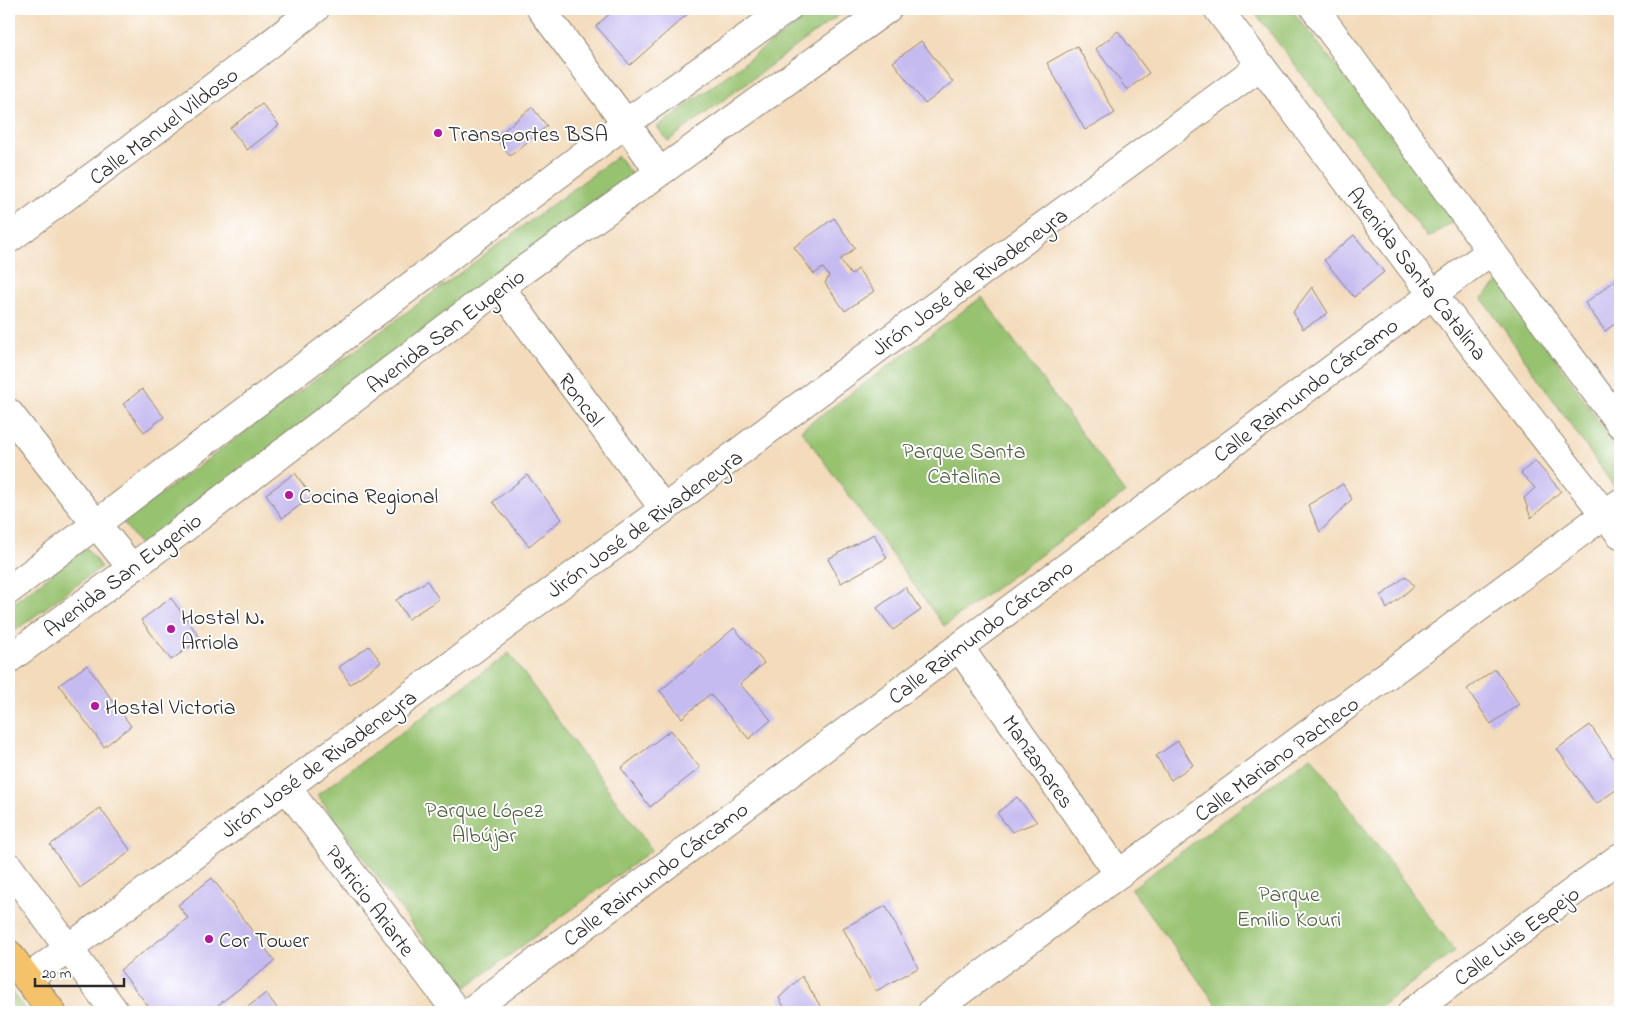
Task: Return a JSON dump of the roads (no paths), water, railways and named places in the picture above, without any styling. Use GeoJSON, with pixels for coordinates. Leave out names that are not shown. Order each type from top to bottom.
{"type":"FeatureCollection","features":[{"type":"Feature","properties":{"kind":"main road"},"geometry":{"type":"LineString","coordinates":[[9,954],[52,1012]]}},
{"type":"Feature","properties":{"kind":"street","name":"Calle Manuel Vildoso"},"geometry":{"type":"LineString","coordinates":[[9,239],[243,65],[315,9]]}},
{"type":"Feature","properties":{"kind":"street"},"geometry":{"type":"LineString","coordinates":[[540,9],[626,122],[660,172]]}},
{"type":"Feature","properties":{"kind":"street"},"geometry":{"type":"LineString","coordinates":[[9,590],[626,122],[787,9]]}},
{"type":"Feature","properties":{"kind":"street","name":"Avenida San Eugenio"},"geometry":{"type":"LineString","coordinates":[[9,658],[132,568],[500,287],[887,9]]}},
{"type":"Feature","properties":{"kind":"street","name":"Avenida Santa Catalina"},"geometry":{"type":"LineString","coordinates":[[1218,9],[1433,294],[1615,517]]}},
{"type":"Feature","properties":{"kind":"street"},"geometry":{"type":"LineString","coordinates":[[1319,10],[1491,251],[1620,424]]}},
{"type":"Feature","properties":{"kind":"street","name":"Jirón José de Rivadeneyra"},"geometry":{"type":"LineString","coordinates":[[27,979],[1260,66]]}},
{"type":"Feature","properties":{"kind":"street","name":"Calle Raimundo Cárcamo"},"geometry":{"type":"LineString","coordinates":[[469,1012],[1491,251]]}},
{"type":"Feature","properties":{"kind":"street","name":"Roncal"},"geometry":{"type":"LineString","coordinates":[[500,287],[664,509]]}},
{"type":"Feature","properties":{"kind":"street"},"geometry":{"type":"LineString","coordinates":[[9,413],[132,568]]}},
{"type":"Feature","properties":{"kind":"street","name":"Calle Mariano Pacheco"},"geometry":{"type":"LineString","coordinates":[[932,1012],[1119,874],[1615,517]]}},
{"type":"Feature","properties":{"kind":"street","name":"Manzanares"},"geometry":{"type":"LineString","coordinates":[[959,648],[1119,874]]}},
{"type":"Feature","properties":{"kind":"street","name":"Patricio Ariarte"},"geometry":{"type":"LineString","coordinates":[[286,787],[457,1012]]}},
{"type":"Feature","properties":{"kind":"street","name":"Calle Luis Espejo"},"geometry":{"type":"LineString","coordinates":[[1412,1012],[1620,857]]}},
{"type":"Feature","properties":{"kind":"street"},"geometry":{"type":"LineString","coordinates":[[9,867],[115,1012]]}},
{"type":"Feature","properties":{"kind":"place","name":"Transportes BSA"},"geometry":{"type":"Point","coordinates":[438,133]}},
{"type":"Feature","properties":{"kind":"place","name":"Cocina Regional"},"geometry":{"type":"Point","coordinates":[289,495]}},
{"type":"Feature","properties":{"kind":"place","name":"Hostal N. Arriola"},"geometry":{"type":"Point","coordinates":[171,629]}},
{"type":"Feature","properties":{"kind":"place","name":"Hostal Victoria"},"geometry":{"type":"Point","coordinates":[95,706]}},
{"type":"Feature","properties":{"kind":"place","name":"Cor Tower"},"geometry":{"type":"Point","coordinates":[209,939]}},
{"type":"Feature","properties":{"kind":"park label","name":"Parque Santa Catalina"},"geometry":{"type":"Point","coordinates":[964,462]}},
{"type":"Feature","properties":{"kind":"park label","name":"Parque López Albújar"},"geometry":{"type":"Point","coordinates":[484,822]}},
{"type":"Feature","properties":{"kind":"park label","name":"Parque Emilio Kouri"},"geometry":{"type":"Point","coordinates":[1289,906]}}]}
